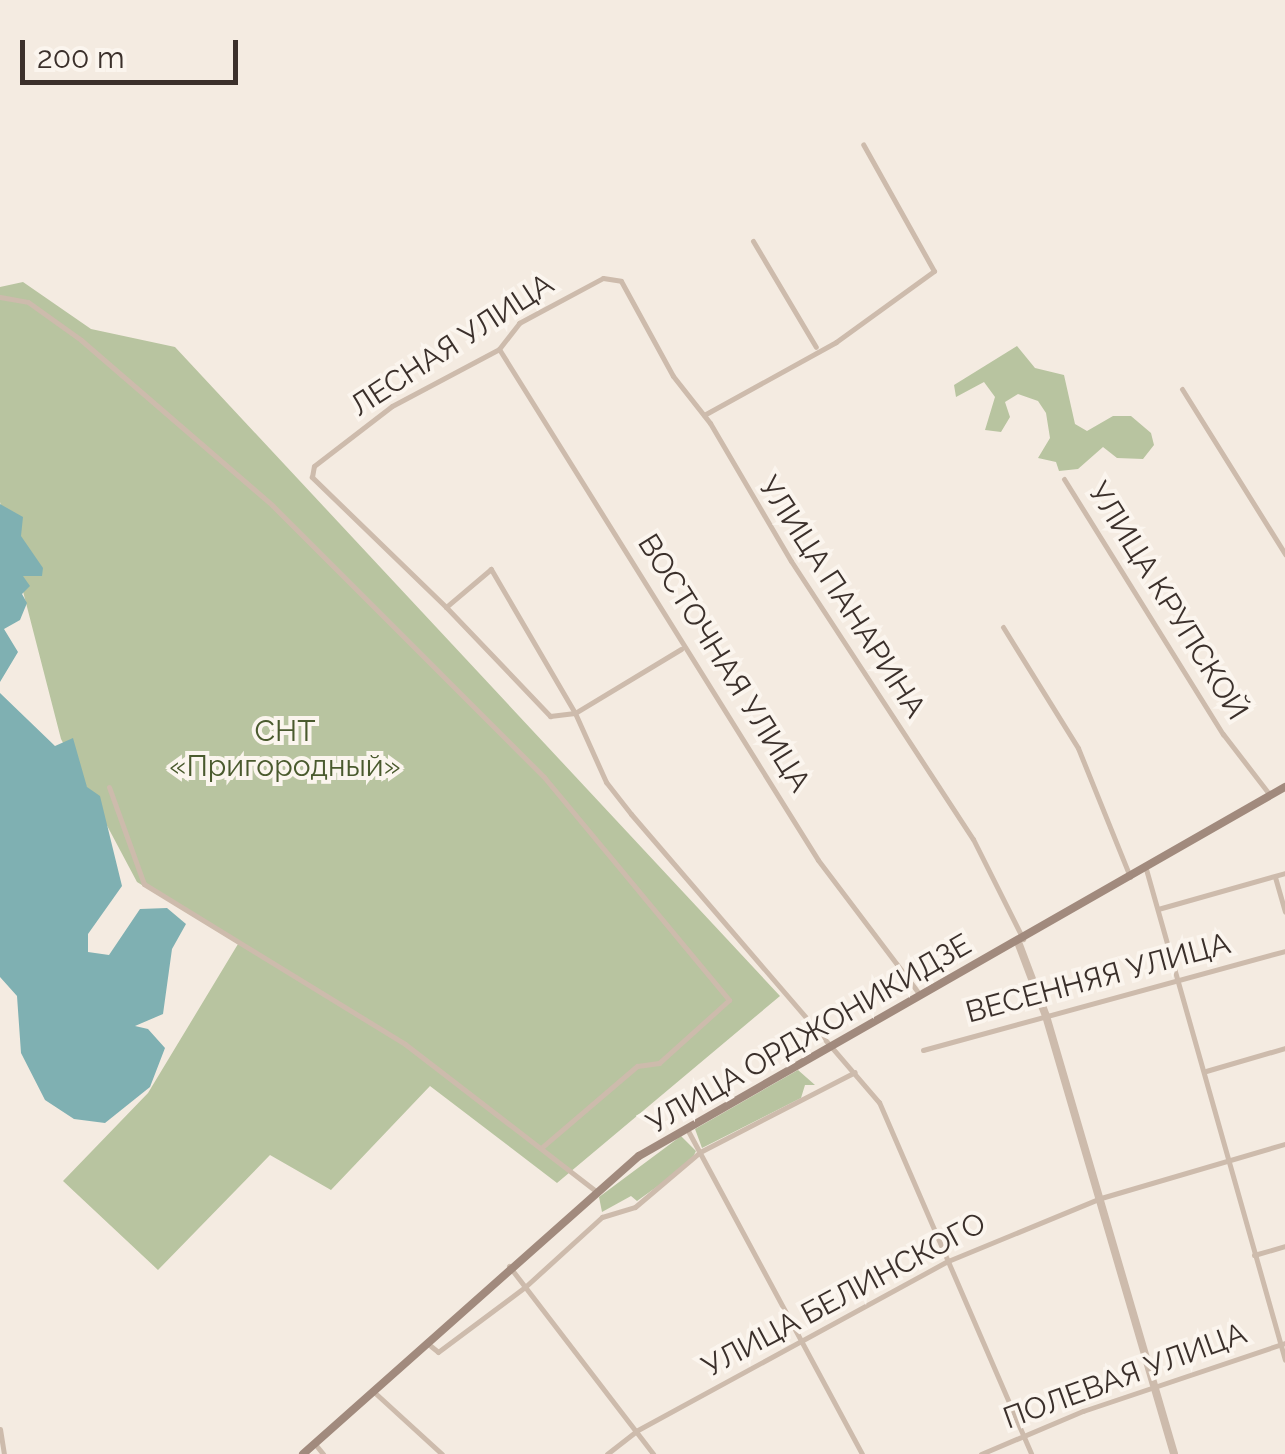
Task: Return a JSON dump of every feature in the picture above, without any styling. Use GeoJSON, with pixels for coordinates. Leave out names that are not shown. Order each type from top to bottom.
{"type":"FeatureCollection","features":[{"type":"Feature","properties":{"kind":"main road","name":"УЛИЦА ОРДЖОНИКИДЗЕ"},"geometry":{"type":"LineString","coordinates":[[304,1454],[509,1266],[597,1192],[686,1127],[1021,941],[1285,787]]}},
{"type":"Feature","properties":{"kind":"street"},"geometry":{"type":"LineString","coordinates":[[704,414],[816,347],[836,342],[934,271],[863,144]]}},
{"type":"Feature","properties":{"kind":"street"},"geometry":{"type":"LineString","coordinates":[[753,241],[816,347]]}},
{"type":"Feature","properties":{"kind":"street","name":"ЛЕСНАЯ УЛИЦА"},"geometry":{"type":"LineString","coordinates":[[446,607],[312,478],[314,466],[392,406],[498,348],[519,323],[603,278],[621,282]]}},
{"type":"Feature","properties":{"kind":"street","name":"УЛИЦА ПАНАРИНА"},"geometry":{"type":"LineString","coordinates":[[621,282],[673,376],[704,414],[791,561],[974,838],[1021,941],[1046,1016],[1174,1454]]}},
{"type":"Feature","properties":{"kind":"street"},"geometry":{"type":"LineString","coordinates":[[0,297],[28,302],[81,340],[272,505],[544,776],[729,1000],[659,1063],[637,1066],[540,1148]]}},
{"type":"Feature","properties":{"kind":"street","name":"ВОСТОЧНАЯ УЛИЦА"},"geometry":{"type":"LineString","coordinates":[[498,348],[648,582],[682,648],[818,860],[920,994]]}},
{"type":"Feature","properties":{"kind":"street"},"geometry":{"type":"LineString","coordinates":[[1182,389],[1285,554]]}},
{"type":"Feature","properties":{"kind":"street","name":"УЛИЦА КРУПСКОЙ"},"geometry":{"type":"LineString","coordinates":[[1064,479],[1224,734],[1270,796]]}},
{"type":"Feature","properties":{"kind":"street"},"geometry":{"type":"LineString","coordinates":[[682,648],[575,713],[550,716],[446,607],[491,569],[575,713],[577,729],[622,803],[833,1043],[879,1102],[1031,1454]]}},
{"type":"Feature","properties":{"kind":"street"},"geometry":{"type":"LineString","coordinates":[[1003,627],[1078,748],[1130,876]]}},
{"type":"Feature","properties":{"kind":"street"},"geometry":{"type":"LineString","coordinates":[[109,787],[144,884],[406,1044],[597,1192]]}},
{"type":"Feature","properties":{"kind":"street"},"geometry":{"type":"LineString","coordinates":[[1146,868],[1285,1360]]}},
{"type":"Feature","properties":{"kind":"street"},"geometry":{"type":"LineString","coordinates":[[1158,909],[1285,873]]}},
{"type":"Feature","properties":{"kind":"street"},"geometry":{"type":"LineString","coordinates":[[1275,875],[1285,912]]}},
{"type":"Feature","properties":{"kind":"street","name":"ВЕСЕННЯЯ УЛИЦА"},"geometry":{"type":"LineString","coordinates":[[923,1050],[1285,951]]}},
{"type":"Feature","properties":{"kind":"street"},"geometry":{"type":"LineString","coordinates":[[1205,1071],[1285,1048]]}},
{"type":"Feature","properties":{"kind":"street"},"geometry":{"type":"LineString","coordinates":[[426,1342],[438,1352],[525,1287],[602,1217],[635,1207],[700,1152],[856,1072]]}},
{"type":"Feature","properties":{"kind":"street"},"geometry":{"type":"LineString","coordinates":[[686,1127],[862,1454]]}},
{"type":"Feature","properties":{"kind":"street","name":"УЛИЦА БЕЛИНСКОГО"},"geometry":{"type":"LineString","coordinates":[[606,1454],[636,1431],[948,1261],[1101,1198],[1285,1144]]}},
{"type":"Feature","properties":{"kind":"street"},"geometry":{"type":"LineString","coordinates":[[1254,1255],[1285,1246]]}},
{"type":"Feature","properties":{"kind":"street"},"geometry":{"type":"LineString","coordinates":[[509,1266],[653,1454]]}},
{"type":"Feature","properties":{"kind":"street","name":"ПОЛЕВАЯ УЛИЦА"},"geometry":{"type":"LineString","coordinates":[[981,1454],[1022,1433],[1283,1344]]}},
{"type":"Feature","properties":{"kind":"street"},"geometry":{"type":"LineString","coordinates":[[373,1391],[442,1454]]}},
{"type":"Feature","properties":{"kind":"street"},"geometry":{"type":"LineString","coordinates":[[0,1429],[4,1454]]}},
{"type":"Feature","properties":{"kind":"street"},"geometry":{"type":"LineString","coordinates":[[315,1444],[324,1454]]}},
{"type":"Feature","properties":{"kind":"green space","name":"СНТ «Пригородный»"},"geometry":{"type":"Polygon","coordinates":[[[23,282],[91,329],[175,347],[780,996],[557,1183],[430,1086],[331,1190],[270,1155],[158,1270],[63,1181],[148,1093],[238,944],[137,882],[61,739],[0,502],[0,287],[23,282]]]}},
{"type":"Feature","properties":{"kind":"green space"},"geometry":{"type":"Polygon","coordinates":[[[1017,346],[1035,368],[1064,375],[1075,424],[1087,431],[1113,416],[1131,416],[1151,433],[1154,445],[1143,459],[1117,458],[1103,447],[1078,469],[1059,471],[1056,462],[1038,458],[1050,438],[1046,413],[1038,401],[1018,394],[1005,402],[1010,417],[1001,432],[985,430],[995,397],[984,382],[956,397],[954,385],[1017,346]]]}},
{"type":"Feature","properties":{"kind":"green space"},"geometry":{"type":"Polygon","coordinates":[[[798,1070],[815,1085],[805,1085],[801,1098],[702,1148],[695,1129],[798,1070]]]}},
{"type":"Feature","properties":{"kind":"green space"},"geometry":{"type":"Polygon","coordinates":[[[681,1136],[696,1151],[690,1163],[637,1201],[631,1196],[602,1212],[599,1197],[681,1136]]]}},
{"type":"Feature","properties":{"kind":"water"},"geometry":{"type":"Polygon","coordinates":[[[0,504],[23,517],[21,536],[43,568],[42,576],[23,576],[30,586],[22,594],[27,603],[20,620],[4,629],[18,652],[0,682],[0,504]]]}},
{"type":"Feature","properties":{"kind":"water"},"geometry":{"type":"Polygon","coordinates":[[[0,693],[55,746],[73,738],[87,787],[100,796],[122,886],[88,934],[88,952],[109,955],[140,909],[167,908],[186,924],[172,949],[163,1014],[135,1026],[148,1029],[165,1048],[150,1087],[105,1123],[74,1119],[45,1100],[21,1053],[17,996],[0,977],[0,693]]]}}]}
